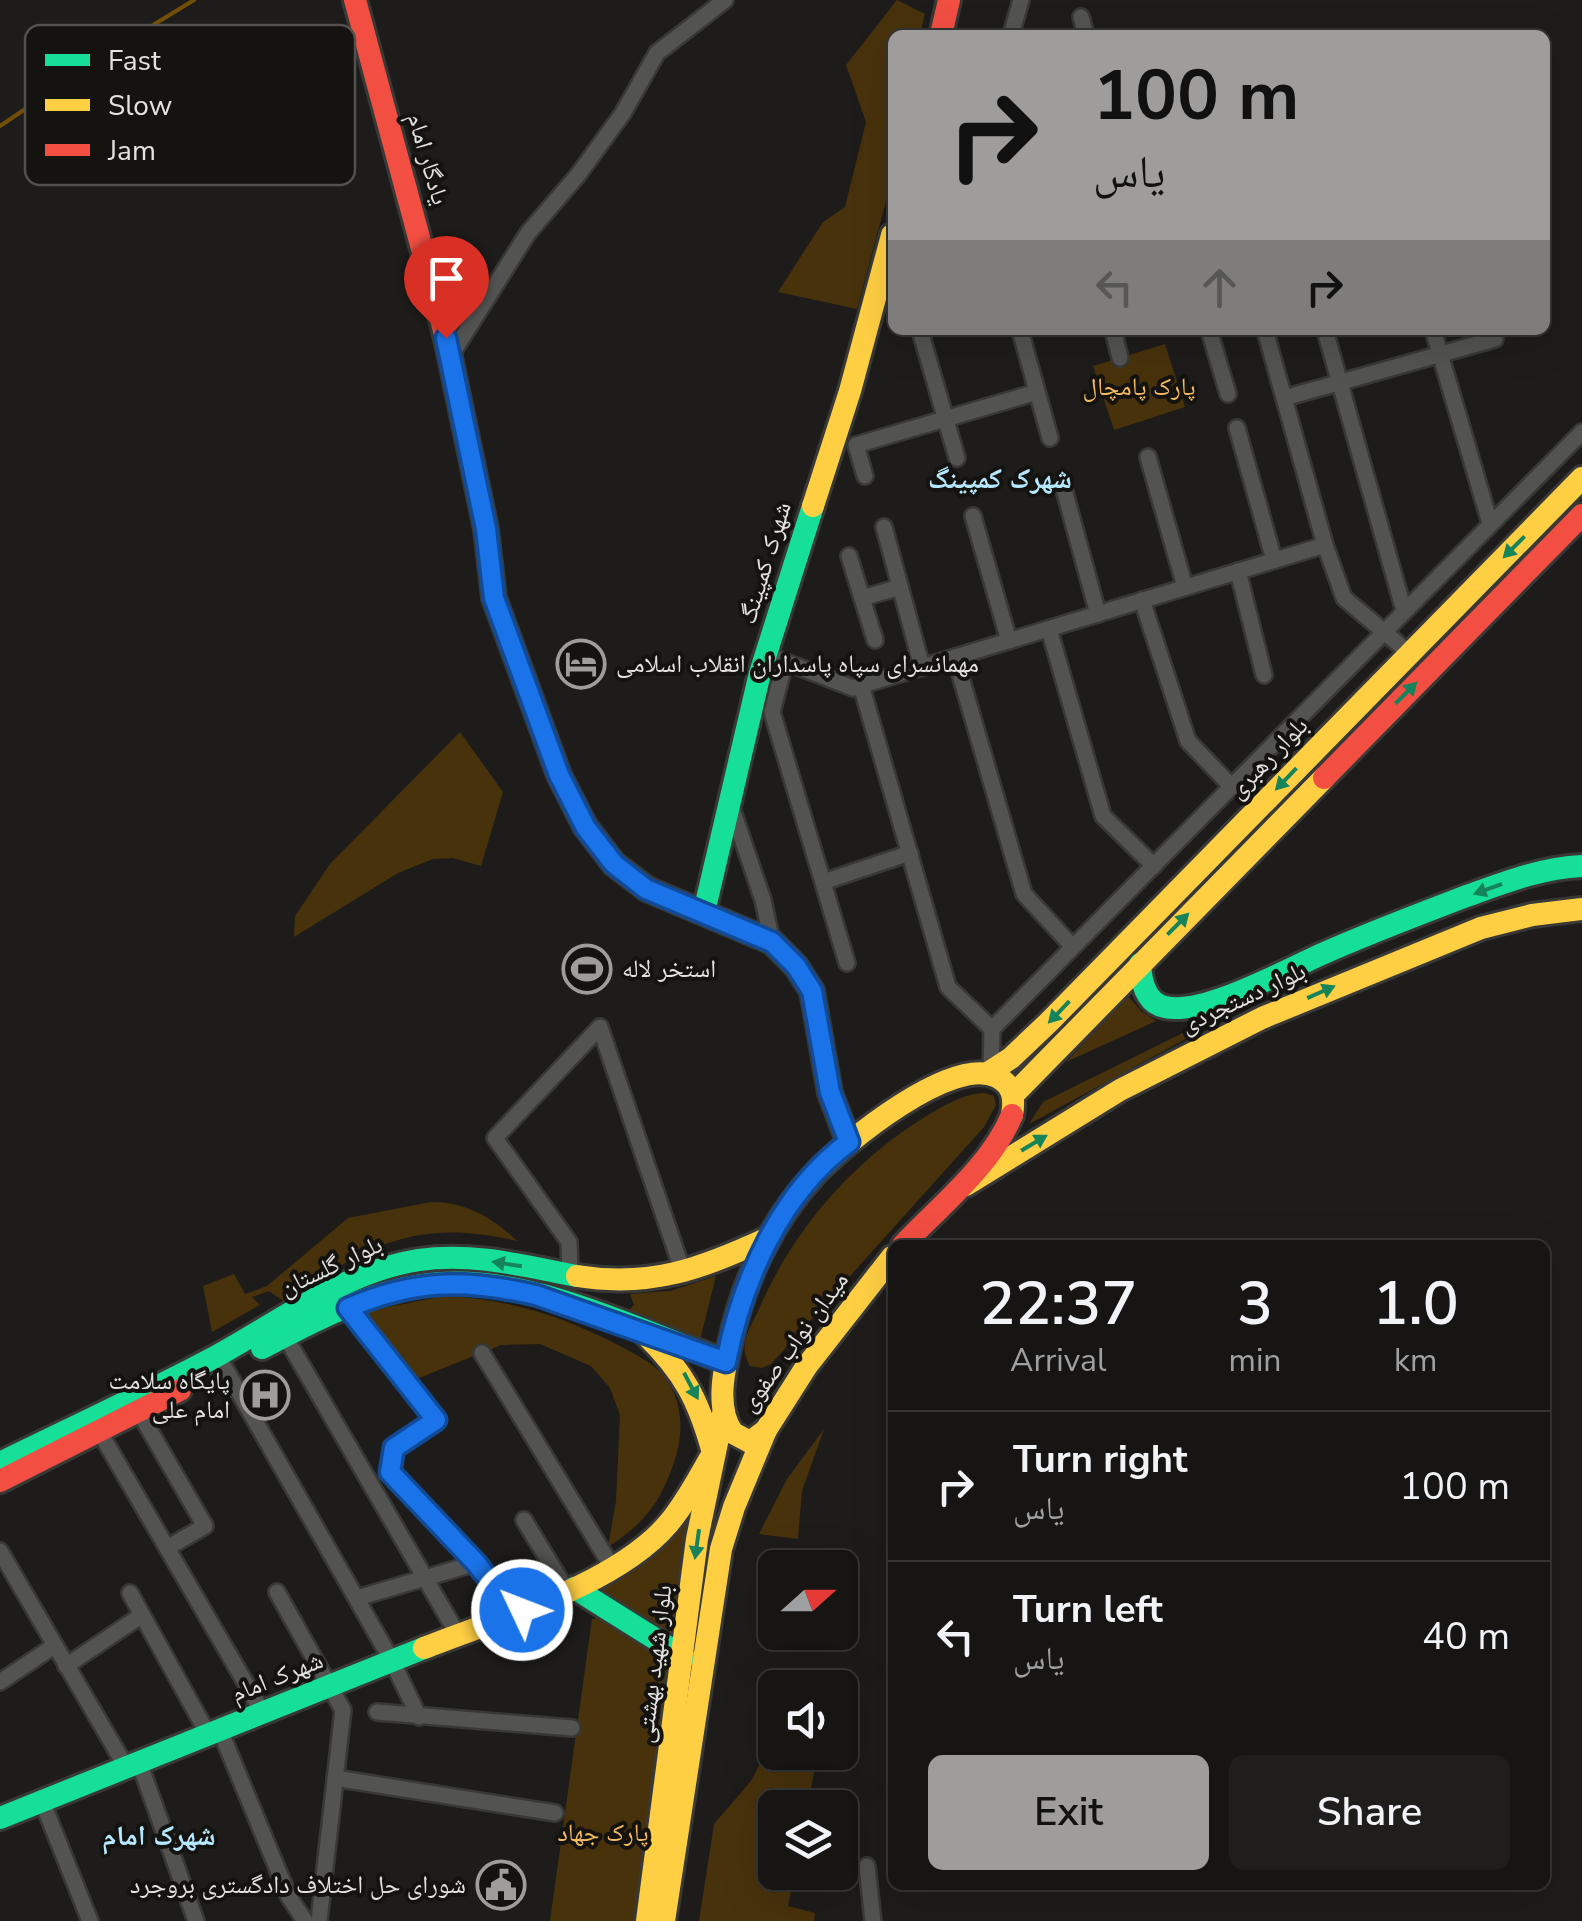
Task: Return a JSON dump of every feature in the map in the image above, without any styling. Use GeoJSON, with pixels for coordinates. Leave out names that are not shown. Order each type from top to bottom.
{"type":"FeatureCollection","features":[{"type":"Feature","properties":{"kind":"main road","name":"یادگار امام"},"geometry":{"type":"LineString","coordinates":[[355,0],[413,206],[450,357],[486,529],[494,598],[559,775],[586,828],[614,864],[646,889],[772,942],[796,966],[812,991],[830,1092],[849,1142]]}},
{"type":"Feature","properties":{"kind":"main road"},"geometry":{"type":"LineString","coordinates":[[942,30],[943,3]]}},
{"type":"Feature","properties":{"kind":"main road","name":"شهرک کمپینگ"},"geometry":{"type":"LineString","coordinates":[[704,912],[730,802],[850,391],[884,304],[888,270]]}},
{"type":"Feature","properties":{"kind":"main road","name":"بلوار رهبری"},"geometry":{"type":"LineString","coordinates":[[991,1072],[1012,1058],[1049,1022],[1582,478]]}},
{"type":"Feature","properties":{"kind":"main road","name":"بلوار رهبری"},"geometry":{"type":"LineString","coordinates":[[1012,1094],[1582,515]]}},
{"type":"Feature","properties":{"kind":"main road","name":"بلوار دستجردی"},"geometry":{"type":"LineString","coordinates":[[1140,964],[1140,979],[1153,1000],[1166,1007],[1188,1005],[1226,996],[1374,930],[1527,874],[1582,866]]}},
{"type":"Feature","properties":{"kind":"main road","name":"بلوار دستجردی"},"geometry":{"type":"LineString","coordinates":[[950,1194],[1142,1078],[1323,991],[1422,950],[1521,918],[1582,909]]}},
{"type":"Feature","properties":{"kind":"main road","name":"میدان نواب صفوی"},"geometry":{"type":"LineString","coordinates":[[888,1262],[816,1354],[766,1430],[750,1442],[736,1438],[724,1414],[726,1362],[734,1318],[770,1237],[815,1174],[849,1142],[884,1116],[947,1081],[973,1072],[991,1072]]}},
{"type":"Feature","properties":{"kind":"main road"},"geometry":{"type":"LineString","coordinates":[[908,1240],[1011,1122],[1012,1094],[1004,1079],[991,1072]]}},
{"type":"Feature","properties":{"kind":"main road","name":"بلوار گلستان"},"geometry":{"type":"LineString","coordinates":[[0,1464],[211,1359],[364,1277],[401,1263],[425,1258],[468,1258],[611,1280],[684,1275],[770,1237]]}},
{"type":"Feature","properties":{"kind":"main road"},"geometry":{"type":"LineString","coordinates":[[425,1258],[418,1264],[416,1274],[430,1284]]}},
{"type":"Feature","properties":{"kind":"main road"},"geometry":{"type":"LineString","coordinates":[[610,1321],[622,1303],[611,1280]]}},
{"type":"Feature","properties":{"kind":"main road","name":"بلوار گلستان"},"geometry":{"type":"LineString","coordinates":[[0,1481],[285,1336],[390,1292],[430,1284],[466,1282],[536,1295],[726,1362]]}},
{"type":"Feature","properties":{"kind":"main road"},"geometry":{"type":"LineString","coordinates":[[645,1334],[671,1357],[692,1385],[713,1454]]}},
{"type":"Feature","properties":{"kind":"main road","name":"بلوار شهید بهشتی"},"geometry":{"type":"LineString","coordinates":[[647,1921],[697,1539],[724,1414]]}},
{"type":"Feature","properties":{"kind":"main road","name":"بلوار شهید بهشتی"},"geometry":{"type":"LineString","coordinates":[[664,1921],[721,1548],[766,1430]]}},
{"type":"Feature","properties":{"kind":"main road","name":"شهرک امام"},"geometry":{"type":"LineString","coordinates":[[1,1816],[570,1590],[612,1567],[664,1528],[713,1454]]}},
{"type":"Feature","properties":{"kind":"main road"},"geometry":{"type":"LineString","coordinates":[[570,1590],[684,1657]]}},
{"type":"Feature","properties":{"kind":"street"},"geometry":{"type":"LineString","coordinates":[[450,357],[528,233],[578,176],[623,113],[657,53],[724,0]]}},
{"type":"Feature","properties":{"kind":"street"},"geometry":{"type":"LineString","coordinates":[[1012,30],[1022,0]]}},
{"type":"Feature","properties":{"kind":"street"},"geometry":{"type":"LineString","coordinates":[[1080,16],[1084,30]]}},
{"type":"Feature","properties":{"kind":"street"},"geometry":{"type":"LineString","coordinates":[[926,335],[957,458]]}},
{"type":"Feature","properties":{"kind":"street"},"geometry":{"type":"LineString","coordinates":[[1021,335],[1050,438]]}},
{"type":"Feature","properties":{"kind":"street"},"geometry":{"type":"LineString","coordinates":[[1113,335],[1120,358]]}},
{"type":"Feature","properties":{"kind":"street"},"geometry":{"type":"LineString","coordinates":[[1210,335],[1228,394]]}},
{"type":"Feature","properties":{"kind":"street"},"geometry":{"type":"LineString","coordinates":[[1265,335],[1325,545],[1344,598],[1409,654]]}},
{"type":"Feature","properties":{"kind":"street"},"geometry":{"type":"LineString","coordinates":[[1325,335],[1404,611]]}},
{"type":"Feature","properties":{"kind":"street"},"geometry":{"type":"LineString","coordinates":[[1435,335],[1490,523]]}},
{"type":"Feature","properties":{"kind":"street"},"geometry":{"type":"LineString","coordinates":[[1284,398],[1495,339]]}},
{"type":"Feature","properties":{"kind":"street"},"geometry":{"type":"LineString","coordinates":[[865,476],[856,445],[1037,392]]}},
{"type":"Feature","properties":{"kind":"street"},"geometry":{"type":"LineString","coordinates":[[1237,428],[1274,560]]}},
{"type":"Feature","properties":{"kind":"street"},"geometry":{"type":"LineString","coordinates":[[991,1072],[992,1030],[1582,432]]}},
{"type":"Feature","properties":{"kind":"street"},"geometry":{"type":"LineString","coordinates":[[1148,457],[1185,587]]}},
{"type":"Feature","properties":{"kind":"street"},"geometry":{"type":"LineString","coordinates":[[1062,482],[1098,614]]}},
{"type":"Feature","properties":{"kind":"street"},"geometry":{"type":"LineString","coordinates":[[973,516],[1009,640]]}},
{"type":"Feature","properties":{"kind":"street"},"geometry":{"type":"LineString","coordinates":[[884,527],[922,667]]}},
{"type":"Feature","properties":{"kind":"street"},"geometry":{"type":"LineString","coordinates":[[847,963],[772,712],[775,658],[853,688],[1325,545]]}},
{"type":"Feature","properties":{"kind":"street"},"geometry":{"type":"LineString","coordinates":[[849,556],[875,640]]}},
{"type":"Feature","properties":{"kind":"street"},"geometry":{"type":"LineString","coordinates":[[1238,571],[1264,675]]}},
{"type":"Feature","properties":{"kind":"street"},"geometry":{"type":"LineString","coordinates":[[862,598],[900,587]]}},
{"type":"Feature","properties":{"kind":"street"},"geometry":{"type":"LineString","coordinates":[[1142,600],[1188,741],[1232,787]]}},
{"type":"Feature","properties":{"kind":"street"},"geometry":{"type":"LineString","coordinates":[[1048,628],[1104,816],[1154,866]]}},
{"type":"Feature","properties":{"kind":"street"},"geometry":{"type":"LineString","coordinates":[[955,657],[1024,894],[1073,947]]}},
{"type":"Feature","properties":{"kind":"street"},"geometry":{"type":"LineString","coordinates":[[861,685],[948,987],[992,1030]]}},
{"type":"Feature","properties":{"kind":"street"},"geometry":{"type":"LineString","coordinates":[[730,802],[752,864],[772,942]]}},
{"type":"Feature","properties":{"kind":"street"},"geometry":{"type":"LineString","coordinates":[[822,882],[910,854]]}},
{"type":"Feature","properties":{"kind":"street"},"geometry":{"type":"LineString","coordinates":[[570,1275],[569,1242],[495,1138],[600,1027],[684,1275]]}},
{"type":"Feature","properties":{"kind":"street"},"geometry":{"type":"LineString","coordinates":[[348,1308],[436,1420],[394,1448],[390,1472],[476,1563],[514,1612]]}},
{"type":"Feature","properties":{"kind":"street"},"geometry":{"type":"LineString","coordinates":[[285,1336],[458,1635]]}},
{"type":"Feature","properties":{"kind":"street"},"geometry":{"type":"LineString","coordinates":[[482,1353],[612,1567]]}},
{"type":"Feature","properties":{"kind":"street"},"geometry":{"type":"LineString","coordinates":[[225,1368],[357,1598],[419,1716]]}},
{"type":"Feature","properties":{"kind":"street"},"geometry":{"type":"LineString","coordinates":[[139,1412],[206,1526],[167,1548]]}},
{"type":"Feature","properties":{"kind":"street"},"geometry":{"type":"LineString","coordinates":[[99,1431],[263,1712]]}},
{"type":"Feature","properties":{"kind":"street"},"geometry":{"type":"LineString","coordinates":[[524,1520],[570,1590]]}},
{"type":"Feature","properties":{"kind":"street"},"geometry":{"type":"LineString","coordinates":[[0,1552],[66,1666],[132,1765],[196,1921]]}},
{"type":"Feature","properties":{"kind":"street"},"geometry":{"type":"LineString","coordinates":[[357,1598],[476,1563]]}},
{"type":"Feature","properties":{"kind":"street"},"geometry":{"type":"LineString","coordinates":[[277,1592],[343,1710],[320,1921]]}},
{"type":"Feature","properties":{"kind":"street"},"geometry":{"type":"LineString","coordinates":[[130,1593],[214,1732],[289,1897],[306,1921]]}},
{"type":"Feature","properties":{"kind":"street"},"geometry":{"type":"LineString","coordinates":[[66,1666],[142,1614]]}},
{"type":"Feature","properties":{"kind":"street"},"geometry":{"type":"LineString","coordinates":[[0,1682],[54,1646]]}},
{"type":"Feature","properties":{"kind":"street"},"geometry":{"type":"LineString","coordinates":[[376,1712],[572,1728]]}},
{"type":"Feature","properties":{"kind":"street"},"geometry":{"type":"LineString","coordinates":[[335,1778],[554,1813]]}},
{"type":"Feature","properties":{"kind":"street"},"geometry":{"type":"LineString","coordinates":[[42,1801],[90,1921]]}},
{"type":"Feature","properties":{"kind":"street"},"geometry":{"type":"LineString","coordinates":[[866,1866],[873,1921]]}},
{"type":"Feature","properties":{"kind":"green space"},"geometry":{"type":"Polygon","coordinates":[[[897,0],[925,14],[921,30],[888,30],[888,194],[857,309],[778,292],[823,222],[845,207],[866,122],[846,65],[897,0]]]}},
{"type":"Feature","properties":{"kind":"green space","name":"پارک پامچال"},"geometry":{"type":"Polygon","coordinates":[[[1165,344],[1185,407],[1114,430],[1093,366],[1165,344]]]}},
{"type":"Feature","properties":{"kind":"green space"},"geometry":{"type":"Polygon","coordinates":[[[460,732],[503,792],[481,866],[453,858],[433,859],[398,873],[294,937],[295,916],[330,864],[460,732]]]}},
{"type":"Feature","properties":{"kind":"green space"},"geometry":{"type":"Polygon","coordinates":[[[1128,996],[1156,1021],[1066,1062],[1128,996]]]}},
{"type":"Feature","properties":{"kind":"green space"},"geometry":{"type":"Polygon","coordinates":[[[1201,1024],[1202,1030],[1029,1124],[1043,1102],[1201,1024]]]}},
{"type":"Feature","properties":{"kind":"green space"},"geometry":{"type":"Polygon","coordinates":[[[985,1093],[994,1096],[996,1105],[984,1127],[771,1364],[762,1368],[750,1366],[745,1344],[752,1323],[790,1251],[828,1199],[901,1133],[948,1104],[985,1093]]]}},
{"type":"Feature","properties":{"kind":"green space"},"geometry":{"type":"Polygon","coordinates":[[[431,1202],[478,1213],[517,1241],[450,1232],[394,1241],[341,1265],[286,1303],[269,1291],[252,1297],[260,1305],[212,1332],[203,1286],[234,1274],[245,1294],[267,1286],[348,1218],[431,1202]]]}},
{"type":"Feature","properties":{"kind":"green space"},"geometry":{"type":"Polygon","coordinates":[[[716,1276],[698,1348],[627,1312],[634,1305],[630,1294],[670,1291],[716,1276]]]}},
{"type":"Feature","properties":{"kind":"green space"},"geometry":{"type":"Polygon","coordinates":[[[444,1296],[512,1305],[578,1326],[649,1363],[671,1386],[680,1419],[673,1465],[648,1512],[608,1547],[616,1501],[620,1415],[610,1388],[591,1366],[540,1344],[501,1345],[414,1380],[363,1312],[444,1296]]]}},
{"type":"Feature","properties":{"kind":"green space"},"geometry":{"type":"Polygon","coordinates":[[[824,1429],[802,1491],[798,1539],[759,1534],[787,1479],[824,1429]]]}},
{"type":"Feature","properties":{"kind":"green space"},"geometry":{"type":"Polygon","coordinates":[[[692,1504],[674,1635],[597,1590],[652,1555],[674,1532],[692,1504]]]}},
{"type":"Feature","properties":{"kind":"green space","name":"پارک جهاد"},"geometry":{"type":"Polygon","coordinates":[[[599,1618],[671,1661],[634,1921],[550,1921],[592,1619],[599,1618]]]}},
{"type":"Feature","properties":{"kind":"green space"},"geometry":{"type":"Polygon","coordinates":[[[758,1768],[815,1770],[810,1790],[758,1790],[758,1890],[791,1890],[788,1906],[815,1913],[814,1921],[699,1921],[714,1824],[758,1768]]]}},
{"type":"Feature","properties":{"kind":"waterway"},"geometry":{"type":"LineString","coordinates":[[153,25],[194,0]]}},
{"type":"Feature","properties":{"kind":"waterway"},"geometry":{"type":"LineString","coordinates":[[0,126],[25,109]]}},
{"type":"Feature","properties":{"kind":"traffic: fast"},"geometry":{"type":"LineString","coordinates":[[704,912],[760,673],[813,506]]}},
{"type":"Feature","properties":{"kind":"traffic: fast"},"geometry":{"type":"LineString","coordinates":[[585,826],[614,864],[647,889],[772,942],[796,966],[812,991],[830,1093],[849,1143]]}},
{"type":"Feature","properties":{"kind":"traffic: fast"},"geometry":{"type":"LineString","coordinates":[[1140,964],[1145,990],[1158,1005],[1200,1005],[1464,897],[1536,873],[1582,866]]}},
{"type":"Feature","properties":{"kind":"traffic: fast"},"geometry":{"type":"LineString","coordinates":[[0,1463],[213,1358],[312,1300],[391,1266],[459,1258],[577,1276]]}},
{"type":"Feature","properties":{"kind":"traffic: fast"},"geometry":{"type":"LineString","coordinates":[[262,1348],[326,1316],[394,1291],[441,1283],[477,1283],[513,1288],[586,1308],[726,1362]]}},
{"type":"Feature","properties":{"kind":"traffic: fast"},"geometry":{"type":"LineString","coordinates":[[574,1588],[684,1657]]}},
{"type":"Feature","properties":{"kind":"traffic: fast"},"geometry":{"type":"LineString","coordinates":[[0,1818],[424,1648]]}},
{"type":"Feature","properties":{"kind":"traffic: slow"},"geometry":{"type":"LineString","coordinates":[[813,506],[850,391],[888,250]]}},
{"type":"Feature","properties":{"kind":"traffic: slow"},"geometry":{"type":"LineString","coordinates":[[991,1071],[1049,1022],[1582,478]]}},
{"type":"Feature","properties":{"kind":"traffic: slow"},"geometry":{"type":"LineString","coordinates":[[1013,1095],[1324,778]]}},
{"type":"Feature","properties":{"kind":"traffic: slow"},"geometry":{"type":"LineString","coordinates":[[966,1185],[1120,1090],[1262,1018],[1481,928],[1532,915],[1582,909]]}},
{"type":"Feature","properties":{"kind":"traffic: slow"},"geometry":{"type":"LineString","coordinates":[[888,1262],[806,1367],[766,1430],[750,1442],[733,1433],[724,1413],[722,1389],[736,1321],[761,1253],[799,1192],[874,1124],[900,1105],[954,1078],[978,1073],[1002,1080],[1012,1093],[1012,1115]]}},
{"type":"Feature","properties":{"kind":"traffic: slow"},"geometry":{"type":"LineString","coordinates":[[577,1276],[629,1279],[676,1273],[770,1237]]}},
{"type":"Feature","properties":{"kind":"traffic: slow"},"geometry":{"type":"LineString","coordinates":[[424,1648],[554,1598],[618,1565],[646,1546],[681,1507],[713,1453],[688,1388],[645,1334]]}},
{"type":"Feature","properties":{"kind":"traffic: slow"},"geometry":{"type":"LineString","coordinates":[[647,1921],[697,1539],[723,1414]]}},
{"type":"Feature","properties":{"kind":"traffic: slow"},"geometry":{"type":"LineString","coordinates":[[664,1921],[721,1549],[766,1430]]}},
{"type":"Feature","properties":{"kind":"traffic: jam"},"geometry":{"type":"LineString","coordinates":[[355,0],[446,338],[486,529],[494,598],[559,775],[585,826]]}},
{"type":"Feature","properties":{"kind":"traffic: jam"},"geometry":{"type":"LineString","coordinates":[[942,30],[949,0]]}},
{"type":"Feature","properties":{"kind":"traffic: jam"},"geometry":{"type":"LineString","coordinates":[[1324,778],[1582,515]]}},
{"type":"Feature","properties":{"kind":"traffic: jam"},"geometry":{"type":"LineString","coordinates":[[908,1240],[978,1168],[1012,1115]]}},
{"type":"Feature","properties":{"kind":"traffic: jam"},"geometry":{"type":"LineString","coordinates":[[0,1481],[180,1390]]}},
{"type":"Feature","properties":{"kind":"place","name":"مهمانسرای سپاه پاسداران انقلاب اسلامی"},"geometry":{"type":"Point","coordinates":[581,664]}},
{"type":"Feature","properties":{"kind":"place","name":"استخر لاله"},"geometry":{"type":"Point","coordinates":[587,969]}},
{"type":"Feature","properties":{"kind":"place","name":"پایگاه سلامت امام علی"},"geometry":{"type":"Point","coordinates":[265,1395]}},
{"type":"Feature","properties":{"kind":"place","name":"شورای حل اختلاف دادگستری بروجرد"},"geometry":{"type":"Point","coordinates":[501,1885]}},
{"type":"Feature","properties":{"kind":"district","name":"شهرک کمپینگ"},"geometry":{"type":"Point","coordinates":[1000,479]}},
{"type":"Feature","properties":{"kind":"district","name":"شهرک امام"},"geometry":{"type":"Point","coordinates":[159,1836]}},
{"type":"Feature","properties":{"kind":"route"},"geometry":{"type":"LineString","coordinates":[[446,338],[486,529],[494,598],[559,775],[586,828],[614,864],[646,889],[772,942],[796,966],[812,991],[830,1092],[849,1142],[795,1198],[770,1237],[734,1318],[726,1362],[536,1295],[466,1282],[406,1288],[348,1308],[436,1420],[394,1448],[390,1472],[476,1563],[514,1612],[522,1610]]}}]}
